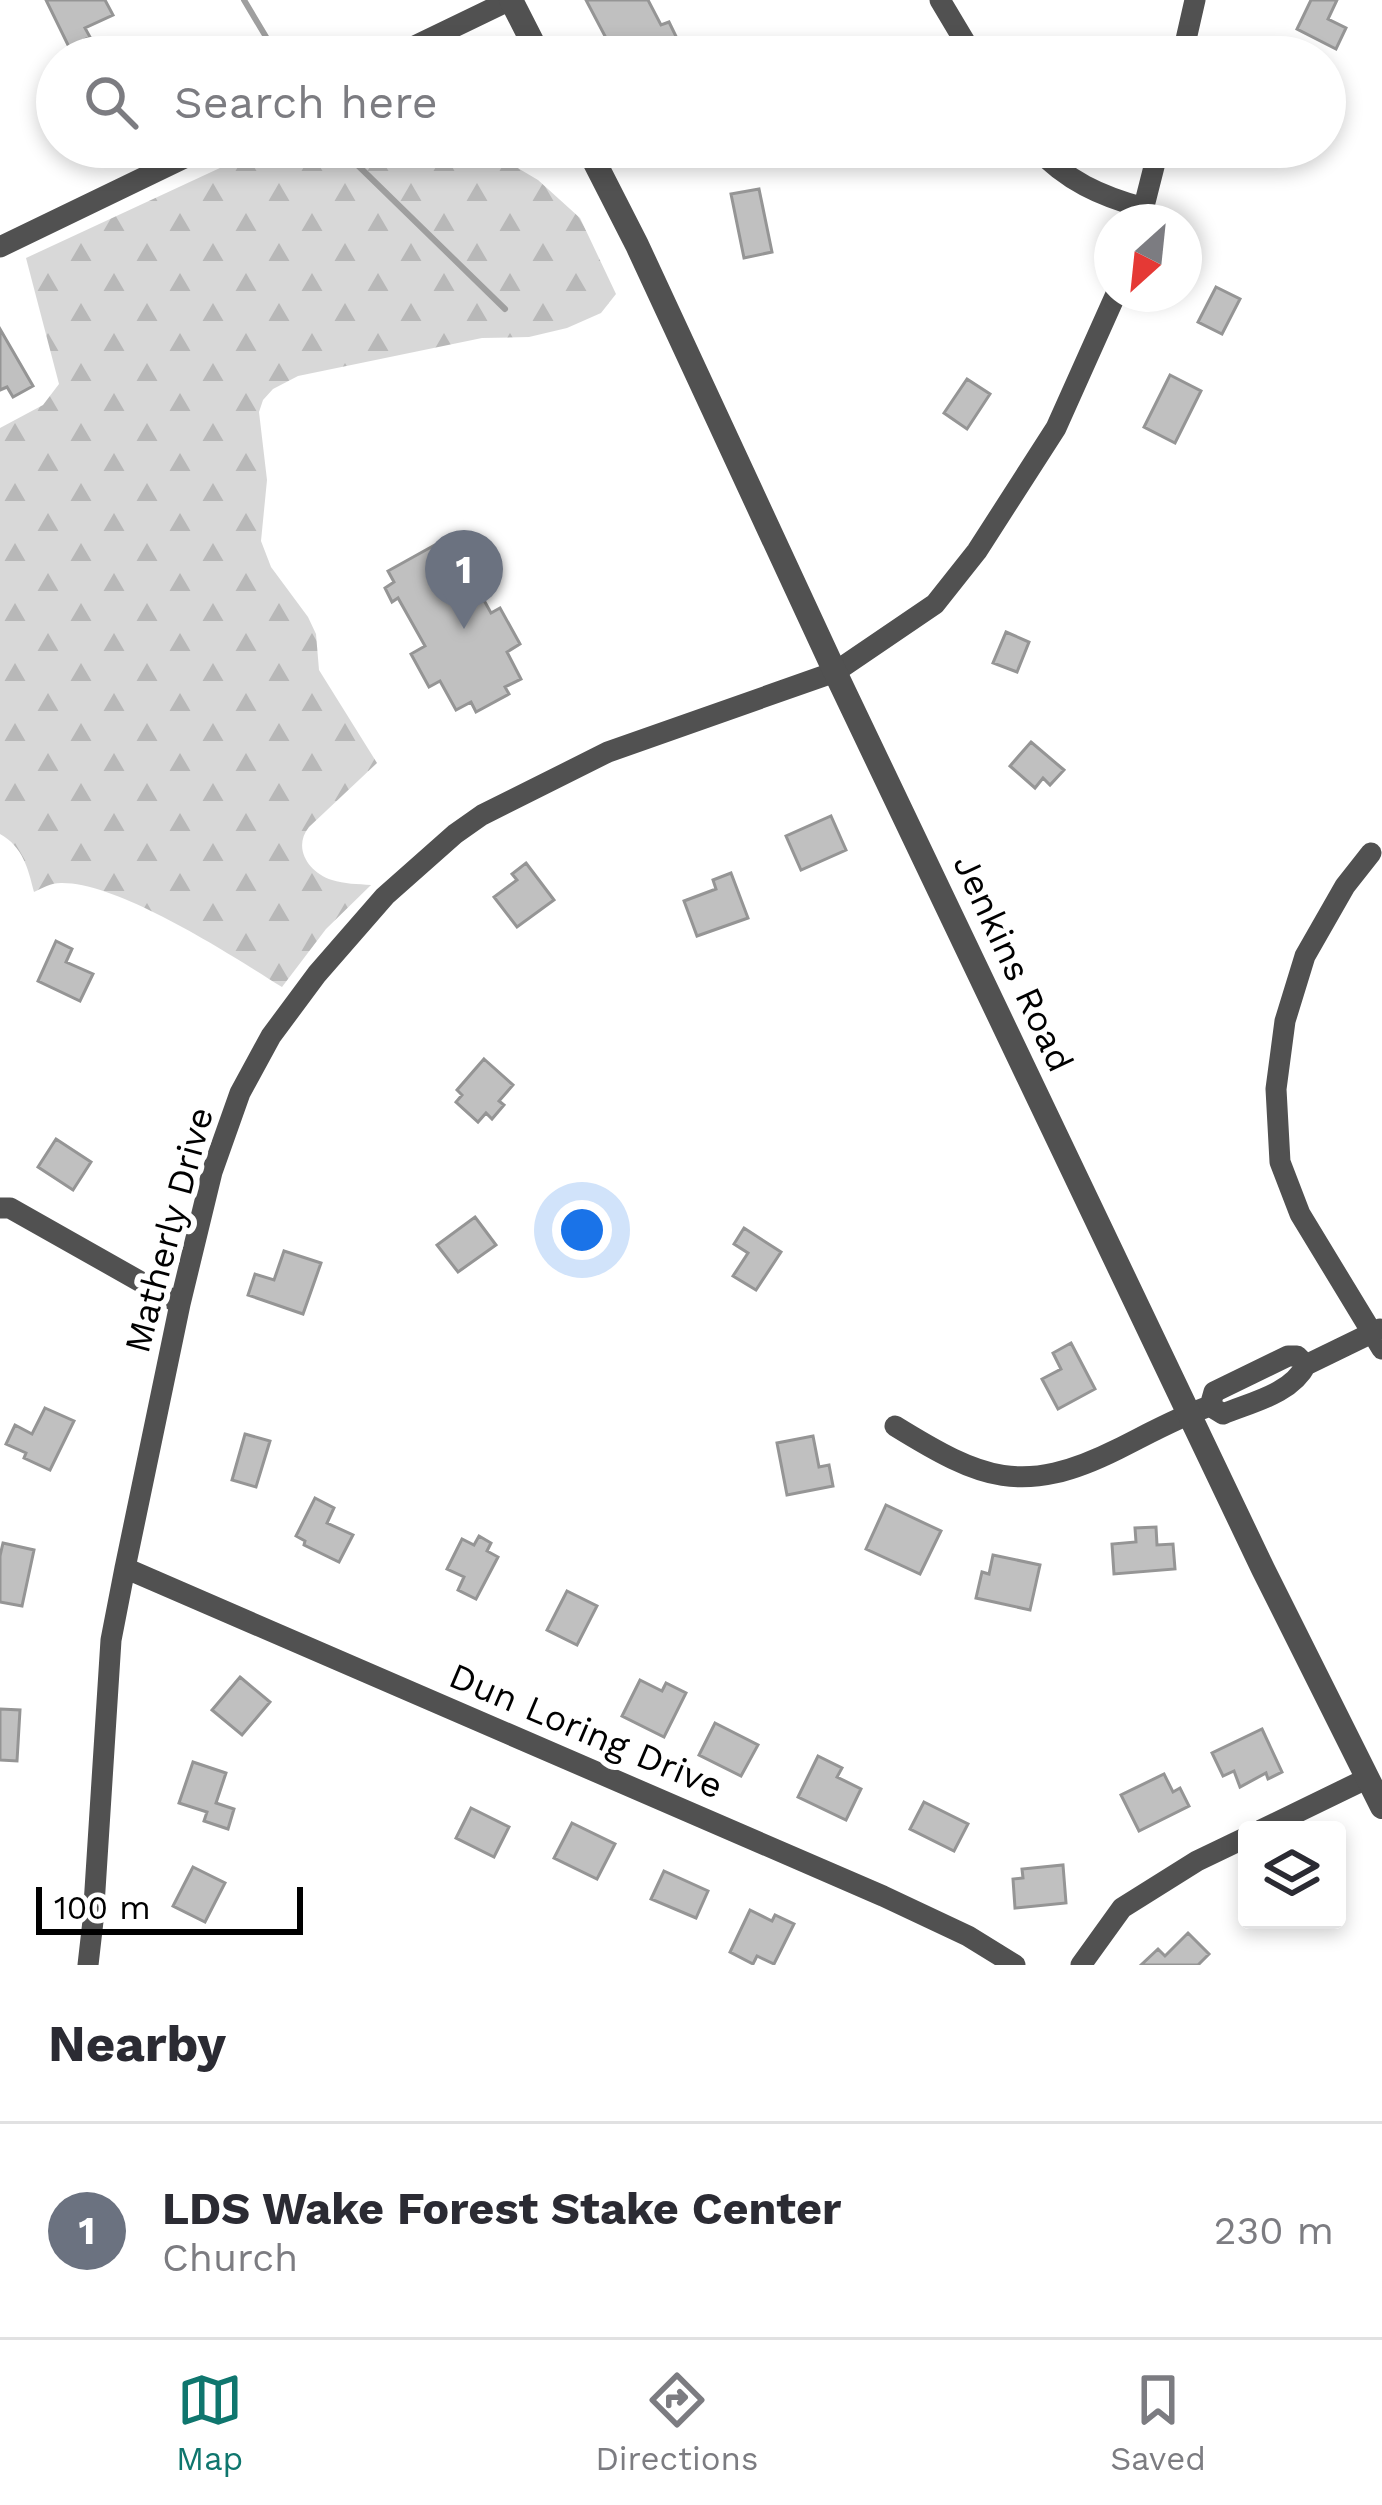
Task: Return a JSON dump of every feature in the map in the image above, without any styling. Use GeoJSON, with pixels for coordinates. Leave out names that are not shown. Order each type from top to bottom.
{"type":"FeatureCollection","features":[{"type":"Feature","properties":{"kind":"street"},"geometry":{"type":"LineString","coordinates":[[435,36],[510,0],[529,36]]}},
{"type":"Feature","properties":{"kind":"street"},"geometry":{"type":"LineString","coordinates":[[940,0],[961,36]]}},
{"type":"Feature","properties":{"kind":"street"},"geometry":{"type":"LineString","coordinates":[[1186,36],[1195,0]]}},
{"type":"Feature","properties":{"kind":"street"},"geometry":{"type":"LineString","coordinates":[[0,247],[164,168]]}},
{"type":"Feature","properties":{"kind":"street","name":"Jenkins Road"},"geometry":{"type":"LineString","coordinates":[[597,168],[835,672],[1200,1410],[1263,1569],[1382,1807]]}},
{"type":"Feature","properties":{"kind":"street"},"geometry":{"type":"LineString","coordinates":[[1057,168],[1120,204]]}},
{"type":"Feature","properties":{"kind":"street"},"geometry":{"type":"LineString","coordinates":[[1145,204],[1154,168]]}},
{"type":"Feature","properties":{"kind":"street","name":"Matherly Drive"},"geometry":{"type":"LineString","coordinates":[[88,1965],[111,1640],[125,1568],[212,1172],[240,1093],[271,1036],[385,896],[482,815],[608,752],[835,672],[934,604],[977,550],[1056,428],[1108,312]]}},
{"type":"Feature","properties":{"kind":"street"},"geometry":{"type":"LineString","coordinates":[[895,1426],[978,1471],[999,1477],[1050,1475],[1087,1464],[1200,1410],[1214,1392],[1288,1357],[1297,1356],[1306,1365],[1378,1337],[1300,1214],[1280,1162],[1276,1089],[1285,1021],[1305,956],[1345,886],[1371,853]]}},
{"type":"Feature","properties":{"kind":"street"},"geometry":{"type":"LineString","coordinates":[[0,1208],[10,1208],[180,1304]]}},
{"type":"Feature","properties":{"kind":"street","name":"Dun Loring Drive"},"geometry":{"type":"LineString","coordinates":[[125,1568],[884,1896],[968,1936],[1015,1965]]}},
{"type":"Feature","properties":{"kind":"street"},"geometry":{"type":"LineString","coordinates":[[1280,1821],[1369,1778]]}},
{"type":"Feature","properties":{"kind":"street"},"geometry":{"type":"LineString","coordinates":[[1081,1965],[1122,1908],[1238,1841]]}},
{"type":"Feature","properties":{"kind":"green space"},"geometry":{"type":"Polygon","coordinates":[[[220,168],[518,168],[580,218],[616,294],[601,313],[567,328],[529,337],[482,338],[298,376],[263,400],[259,412],[267,480],[261,541],[271,567],[316,634],[319,670],[377,763],[309,827],[302,843],[310,866],[324,877],[371,885],[326,929],[282,987],[174,923],[113,894],[61,883],[34,892],[19,852],[0,834],[0,428],[43,405],[59,384],[26,258],[220,168]]]}},
{"type":"Feature","properties":{"kind":"building"},"geometry":{"type":"Polygon","coordinates":[[[46,0],[105,0],[113,15],[85,28],[89,36],[64,36],[46,0]]]}},
{"type":"Feature","properties":{"kind":"building"},"geometry":{"type":"Polygon","coordinates":[[[586,0],[648,0],[661,25],[669,22],[676,36],[605,36],[586,0]]]}},
{"type":"Feature","properties":{"kind":"building"},"geometry":{"type":"Polygon","coordinates":[[[1311,0],[1337,0],[1328,19],[1346,28],[1342,36],[1311,36],[1297,29],[1311,0]]]}},
{"type":"Feature","properties":{"kind":"building"},"geometry":{"type":"Polygon","coordinates":[[[759,189],[772,252],[744,258],[731,194],[759,189]]]}},
{"type":"Feature","properties":{"kind":"building"},"geometry":{"type":"Polygon","coordinates":[[[1216,287],[1240,299],[1222,334],[1198,322],[1216,287]]]}},
{"type":"Feature","properties":{"kind":"building"},"geometry":{"type":"Polygon","coordinates":[[[0,329],[33,386],[13,397],[7,387],[0,390],[0,329]]]}},
{"type":"Feature","properties":{"kind":"building"},"geometry":{"type":"Polygon","coordinates":[[[1170,375],[1201,391],[1175,443],[1144,427],[1170,375]]]}},
{"type":"Feature","properties":{"kind":"building"},"geometry":{"type":"Polygon","coordinates":[[[967,379],[990,394],[967,429],[944,413],[967,379]]]}},
{"type":"Feature","properties":{"kind":"building"},"geometry":{"type":"Polygon","coordinates":[[[451,536],[459,551],[466,547],[474,561],[465,566],[491,613],[500,608],[520,644],[507,652],[521,679],[505,687],[509,694],[476,712],[471,702],[456,710],[440,681],[429,687],[411,654],[425,646],[398,598],[392,602],[385,588],[394,582],[388,571],[451,536]]]}},
{"type":"Feature","properties":{"kind":"building"},"geometry":{"type":"Polygon","coordinates":[[[1006,632],[1029,642],[1017,672],[993,663],[1006,632]]]}},
{"type":"Feature","properties":{"kind":"building"},"geometry":{"type":"Polygon","coordinates":[[[1031,742],[1064,770],[1050,785],[1043,778],[1035,788],[1010,766],[1031,742]]]}},
{"type":"Feature","properties":{"kind":"building"},"geometry":{"type":"Polygon","coordinates":[[[831,816],[846,850],[801,870],[786,836],[831,816]]]}},
{"type":"Feature","properties":{"kind":"building"},"geometry":{"type":"Polygon","coordinates":[[[526,863],[554,900],[517,927],[494,897],[517,880],[512,874],[526,863]]]}},
{"type":"Feature","properties":{"kind":"building"},"geometry":{"type":"Polygon","coordinates":[[[731,873],[748,918],[697,936],[684,901],[716,889],[713,880],[731,873]]]}},
{"type":"Feature","properties":{"kind":"building"},"geometry":{"type":"Polygon","coordinates":[[[56,941],[72,949],[66,962],[93,974],[80,1001],[38,981],[56,941]]]}},
{"type":"Feature","properties":{"kind":"building"},"geometry":{"type":"Polygon","coordinates":[[[484,1059],[513,1085],[492,1119],[486,1113],[478,1122],[456,1102],[462,1095],[457,1090],[484,1059]]]}},
{"type":"Feature","properties":{"kind":"building"},"geometry":{"type":"Polygon","coordinates":[[[56,1139],[91,1162],[73,1190],[38,1167],[56,1139]]]}},
{"type":"Feature","properties":{"kind":"building"},"geometry":{"type":"Polygon","coordinates":[[[475,1217],[496,1245],[458,1272],[437,1245],[475,1217]]]}},
{"type":"Feature","properties":{"kind":"building"},"geometry":{"type":"Polygon","coordinates":[[[744,1228],[781,1252],[756,1290],[733,1276],[748,1253],[734,1244],[744,1228]]]}},
{"type":"Feature","properties":{"kind":"building"},"geometry":{"type":"Polygon","coordinates":[[[284,1251],[321,1263],[303,1314],[248,1295],[255,1274],[274,1280],[284,1251]]]}},
{"type":"Feature","properties":{"kind":"building"},"geometry":{"type":"Polygon","coordinates":[[[1071,1343],[1095,1389],[1058,1409],[1042,1379],[1061,1369],[1053,1353],[1071,1343]]]}},
{"type":"Feature","properties":{"kind":"building"},"geometry":{"type":"Polygon","coordinates":[[[45,1408],[74,1421],[50,1470],[6,1444],[15,1425],[32,1434],[45,1408]]]}},
{"type":"Feature","properties":{"kind":"building"},"geometry":{"type":"Polygon","coordinates":[[[245,1434],[270,1441],[256,1487],[232,1480],[245,1434]]]}},
{"type":"Feature","properties":{"kind":"building"},"geometry":{"type":"Polygon","coordinates":[[[813,1436],[819,1467],[829,1465],[833,1486],[787,1495],[777,1443],[813,1436]]]}},
{"type":"Feature","properties":{"kind":"building"},"geometry":{"type":"Polygon","coordinates":[[[315,1498],[334,1508],[327,1523],[353,1535],[339,1562],[296,1536],[315,1498]]]}},
{"type":"Feature","properties":{"kind":"building"},"geometry":{"type":"Polygon","coordinates":[[[886,1505],[941,1531],[920,1574],[866,1549],[886,1505]]]}},
{"type":"Feature","properties":{"kind":"building"},"geometry":{"type":"Polygon","coordinates":[[[1156,1527],[1157,1545],[1173,1544],[1175,1569],[1114,1574],[1112,1544],[1136,1542],[1135,1528],[1156,1527]]]}},
{"type":"Feature","properties":{"kind":"building"},"geometry":{"type":"Polygon","coordinates":[[[479,1536],[491,1543],[487,1551],[498,1557],[476,1599],[458,1590],[464,1577],[447,1569],[462,1539],[474,1545],[479,1536]]]}},
{"type":"Feature","properties":{"kind":"building"},"geometry":{"type":"Polygon","coordinates":[[[3,1543],[34,1550],[22,1606],[0,1602],[3,1543]]]}},
{"type":"Feature","properties":{"kind":"building"},"geometry":{"type":"Polygon","coordinates":[[[993,1555],[1040,1565],[1030,1610],[976,1598],[982,1572],[989,1574],[993,1555]]]}},
{"type":"Feature","properties":{"kind":"building"},"geometry":{"type":"Polygon","coordinates":[[[567,1591],[597,1606],[577,1645],[547,1630],[567,1591]]]}},
{"type":"Feature","properties":{"kind":"building"},"geometry":{"type":"Polygon","coordinates":[[[240,1677],[270,1702],[242,1735],[212,1710],[240,1677]]]}},
{"type":"Feature","properties":{"kind":"building"},"geometry":{"type":"Polygon","coordinates":[[[640,1680],[662,1691],[666,1683],[686,1693],[664,1737],[622,1716],[640,1680]]]}},
{"type":"Feature","properties":{"kind":"building"},"geometry":{"type":"Polygon","coordinates":[[[0,1709],[20,1710],[17,1761],[0,1760],[0,1709]]]}},
{"type":"Feature","properties":{"kind":"building"},"geometry":{"type":"Polygon","coordinates":[[[715,1723],[758,1745],[741,1776],[699,1755],[715,1723]]]}},
{"type":"Feature","properties":{"kind":"building"},"geometry":{"type":"Polygon","coordinates":[[[1262,1729],[1282,1772],[1268,1779],[1266,1773],[1240,1787],[1234,1771],[1223,1776],[1212,1753],[1262,1729]]]}},
{"type":"Feature","properties":{"kind":"building"},"geometry":{"type":"Polygon","coordinates":[[[818,1756],[842,1768],[837,1777],[861,1789],[846,1820],[798,1797],[818,1756]]]}},
{"type":"Feature","properties":{"kind":"building"},"geometry":{"type":"Polygon","coordinates":[[[193,1762],[226,1773],[216,1803],[234,1809],[228,1829],[204,1821],[207,1812],[179,1803],[193,1762]]]}},
{"type":"Feature","properties":{"kind":"building"},"geometry":{"type":"Polygon","coordinates":[[[1164,1774],[1173,1792],[1180,1788],[1189,1806],[1139,1831],[1121,1795],[1164,1774]]]}},
{"type":"Feature","properties":{"kind":"building"},"geometry":{"type":"Polygon","coordinates":[[[924,1802],[968,1824],[954,1851],[910,1829],[924,1802]]]}},
{"type":"Feature","properties":{"kind":"building"},"geometry":{"type":"Polygon","coordinates":[[[471,1808],[509,1827],[494,1857],[456,1838],[471,1808]]]}},
{"type":"Feature","properties":{"kind":"building"},"geometry":{"type":"Polygon","coordinates":[[[572,1823],[615,1844],[597,1879],[554,1858],[572,1823]]]}},
{"type":"Feature","properties":{"kind":"building"},"geometry":{"type":"Polygon","coordinates":[[[1063,1865],[1066,1903],[1015,1908],[1013,1879],[1023,1878],[1022,1869],[1063,1865]]]}},
{"type":"Feature","properties":{"kind":"building"},"geometry":{"type":"Polygon","coordinates":[[[193,1867],[225,1883],[205,1922],[173,1906],[193,1867]]]}},
{"type":"Feature","properties":{"kind":"building"},"geometry":{"type":"Polygon","coordinates":[[[664,1871],[708,1891],[696,1918],[651,1899],[664,1871]]]}},
{"type":"Feature","properties":{"kind":"building"},"geometry":{"type":"Polygon","coordinates":[[[750,1910],[772,1921],[775,1915],[794,1924],[774,1964],[757,1956],[753,1964],[730,1952],[750,1910]]]}},
{"type":"Feature","properties":{"kind":"building"},"geometry":{"type":"Polygon","coordinates":[[[1188,1933],[1209,1954],[1198,1965],[1141,1965],[1158,1949],[1165,1956],[1188,1933]]]}},
{"type":"Feature","properties":{"kind":"waterway"},"geometry":{"type":"LineString","coordinates":[[244,0],[265,36]]}},
{"type":"Feature","properties":{"kind":"waterway"},"geometry":{"type":"LineString","coordinates":[[361,168],[505,309]]}},
{"type":"Feature","properties":{"kind":"place","name":"LDS Wake Forest Stake Center"},"geometry":{"type":"Point","coordinates":[464,629]}}]}
